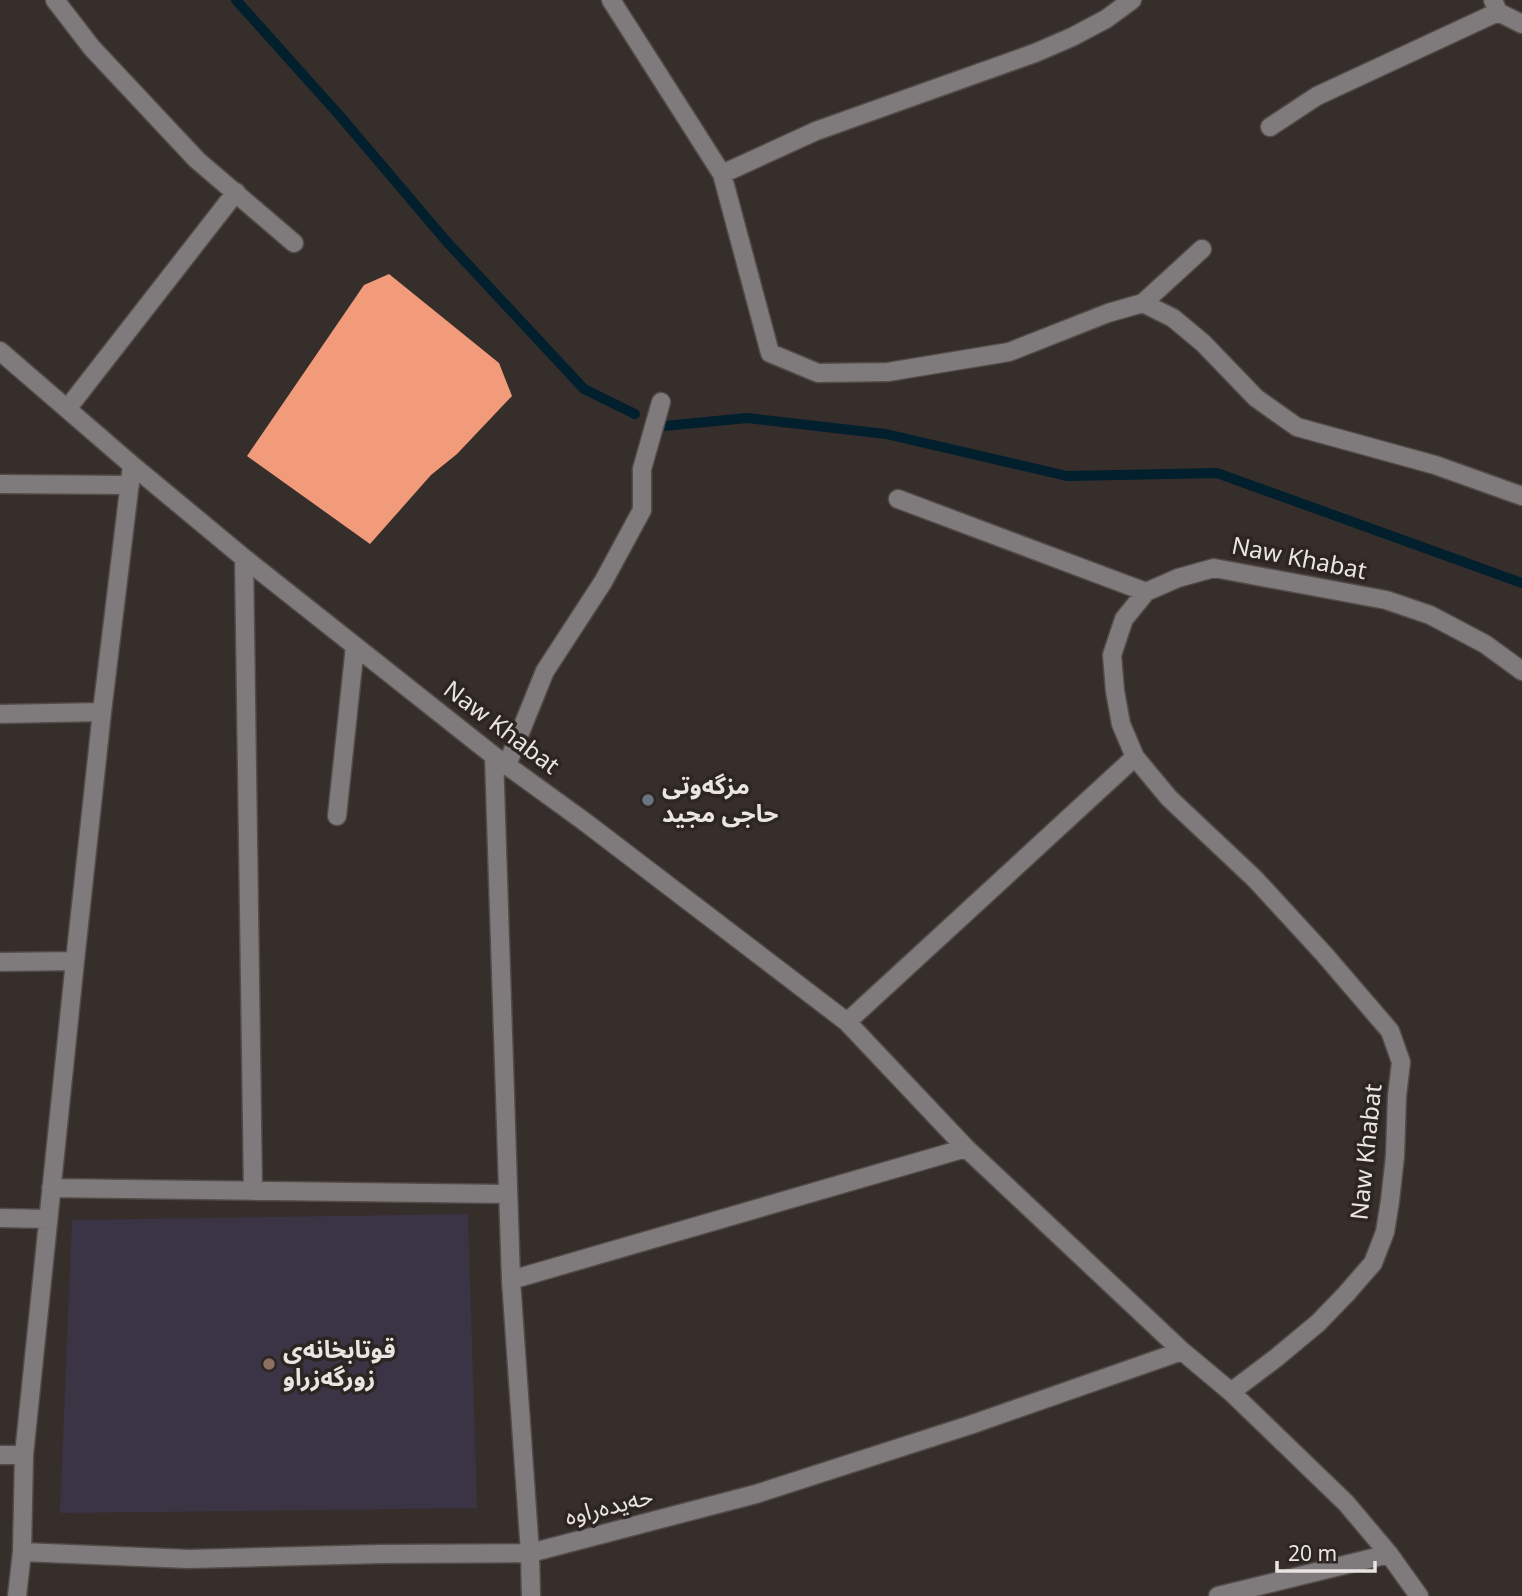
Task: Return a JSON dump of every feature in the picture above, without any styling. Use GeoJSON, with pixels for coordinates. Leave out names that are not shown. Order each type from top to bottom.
{"type":"FeatureCollection","features":[{"type":"Feature","properties":{"kind":"street"},"geometry":{"type":"LineString","coordinates":[[55,0],[92,48],[197,160],[294,243]]}},
{"type":"Feature","properties":{"kind":"street"},"geometry":{"type":"LineString","coordinates":[[611,0],[722,174],[770,353],[818,373],[888,372],[1009,352],[1108,313],[1143,303],[1202,249]]}},
{"type":"Feature","properties":{"kind":"street"},"geometry":{"type":"LineString","coordinates":[[722,174],[816,131],[1035,53],[1106,19],[1132,0]]}},
{"type":"Feature","properties":{"kind":"street"},"geometry":{"type":"LineString","coordinates":[[1270,127],[1317,96],[1495,6],[1522,24]]}},
{"type":"Feature","properties":{"kind":"street"},"geometry":{"type":"LineString","coordinates":[[67,409],[236,192]]}},
{"type":"Feature","properties":{"kind":"street"},"geometry":{"type":"LineString","coordinates":[[1143,303],[1183,326],[1256,398],[1297,427],[1435,465],[1522,496]]}},
{"type":"Feature","properties":{"kind":"street","name":"Naw Khabat"},"geometry":{"type":"LineString","coordinates":[[0,351],[132,465],[355,646],[500,760],[847,1022],[966,1148],[1182,1351],[1231,1392],[1276,1359],[1318,1323],[1373,1263],[1385,1232],[1390,1201],[1401,1062],[1390,1031],[1324,954],[1255,879],[1169,798],[1135,757],[1121,724],[1112,655],[1124,619],[1146,592],[1178,578],[1214,568],[1387,600],[1430,615],[1485,644],[1522,671]]}},
{"type":"Feature","properties":{"kind":"street"},"geometry":{"type":"LineString","coordinates":[[531,1596],[507,1194],[500,760],[545,671],[603,582],[642,510],[642,469],[662,402]]}},
{"type":"Feature","properties":{"kind":"street"},"geometry":{"type":"LineString","coordinates":[[17,1596],[22,1552],[24,1455],[51,1188],[102,712],[132,465]]}},
{"type":"Feature","properties":{"kind":"street"},"geometry":{"type":"LineString","coordinates":[[0,484],[130,485]]}},
{"type":"Feature","properties":{"kind":"street"},"geometry":{"type":"LineString","coordinates":[[898,499],[1146,592]]}},
{"type":"Feature","properties":{"kind":"street"},"geometry":{"type":"LineString","coordinates":[[244,558],[253,1191]]}},
{"type":"Feature","properties":{"kind":"street"},"geometry":{"type":"LineString","coordinates":[[337,816],[355,646]]}},
{"type":"Feature","properties":{"kind":"street"},"geometry":{"type":"LineString","coordinates":[[0,714],[102,712]]}},
{"type":"Feature","properties":{"kind":"street"},"geometry":{"type":"LineString","coordinates":[[847,1022],[1135,757]]}},
{"type":"Feature","properties":{"kind":"street"},"geometry":{"type":"LineString","coordinates":[[0,962],[75,961]]}},
{"type":"Feature","properties":{"kind":"street"},"geometry":{"type":"LineString","coordinates":[[511,1280],[966,1148]]}},
{"type":"Feature","properties":{"kind":"street"},"geometry":{"type":"LineString","coordinates":[[51,1188],[507,1194]]}},
{"type":"Feature","properties":{"kind":"street"},"geometry":{"type":"LineString","coordinates":[[0,1218],[48,1219]]}},
{"type":"Feature","properties":{"kind":"street","name":"حەیدەراوە"},"geometry":{"type":"LineString","coordinates":[[22,1552],[189,1559],[530,1553],[756,1494],[970,1425],[1182,1351]]}},
{"type":"Feature","properties":{"kind":"street"},"geometry":{"type":"LineString","coordinates":[[1231,1392],[1346,1503],[1389,1554],[1419,1596]]}},
{"type":"Feature","properties":{"kind":"street"},"geometry":{"type":"LineString","coordinates":[[0,1455],[24,1455]]}},
{"type":"Feature","properties":{"kind":"street"},"geometry":{"type":"LineString","coordinates":[[1218,1596],[1389,1554]]}},
{"type":"Feature","properties":{"kind":"shaded area","name":"قوتابخانەی زورگەزراو"},"geometry":{"type":"Polygon","coordinates":[[[468,1214],[477,1508],[60,1513],[72,1220],[468,1214]]]}},
{"type":"Feature","properties":{"kind":"building"},"geometry":{"type":"Polygon","coordinates":[[[389,274],[499,363],[512,396],[457,454],[431,475],[370,544],[247,456],[364,285],[389,274]]]}},
{"type":"Feature","properties":{"kind":"waterway"},"geometry":{"type":"LineString","coordinates":[[236,0],[340,116],[447,242],[584,389],[635,414]]}},
{"type":"Feature","properties":{"kind":"waterway"},"geometry":{"type":"LineString","coordinates":[[664,426],[747,418],[886,434],[1067,476],[1217,473],[1522,583]]}},
{"type":"Feature","properties":{"kind":"place","name":"مزگەوتى حاجى مجيد"},"geometry":{"type":"Point","coordinates":[648,800]}},
{"type":"Feature","properties":{"kind":"place","name":"قوتابخانەی زورگەزراو"},"geometry":{"type":"Point","coordinates":[269,1364]}}]}
